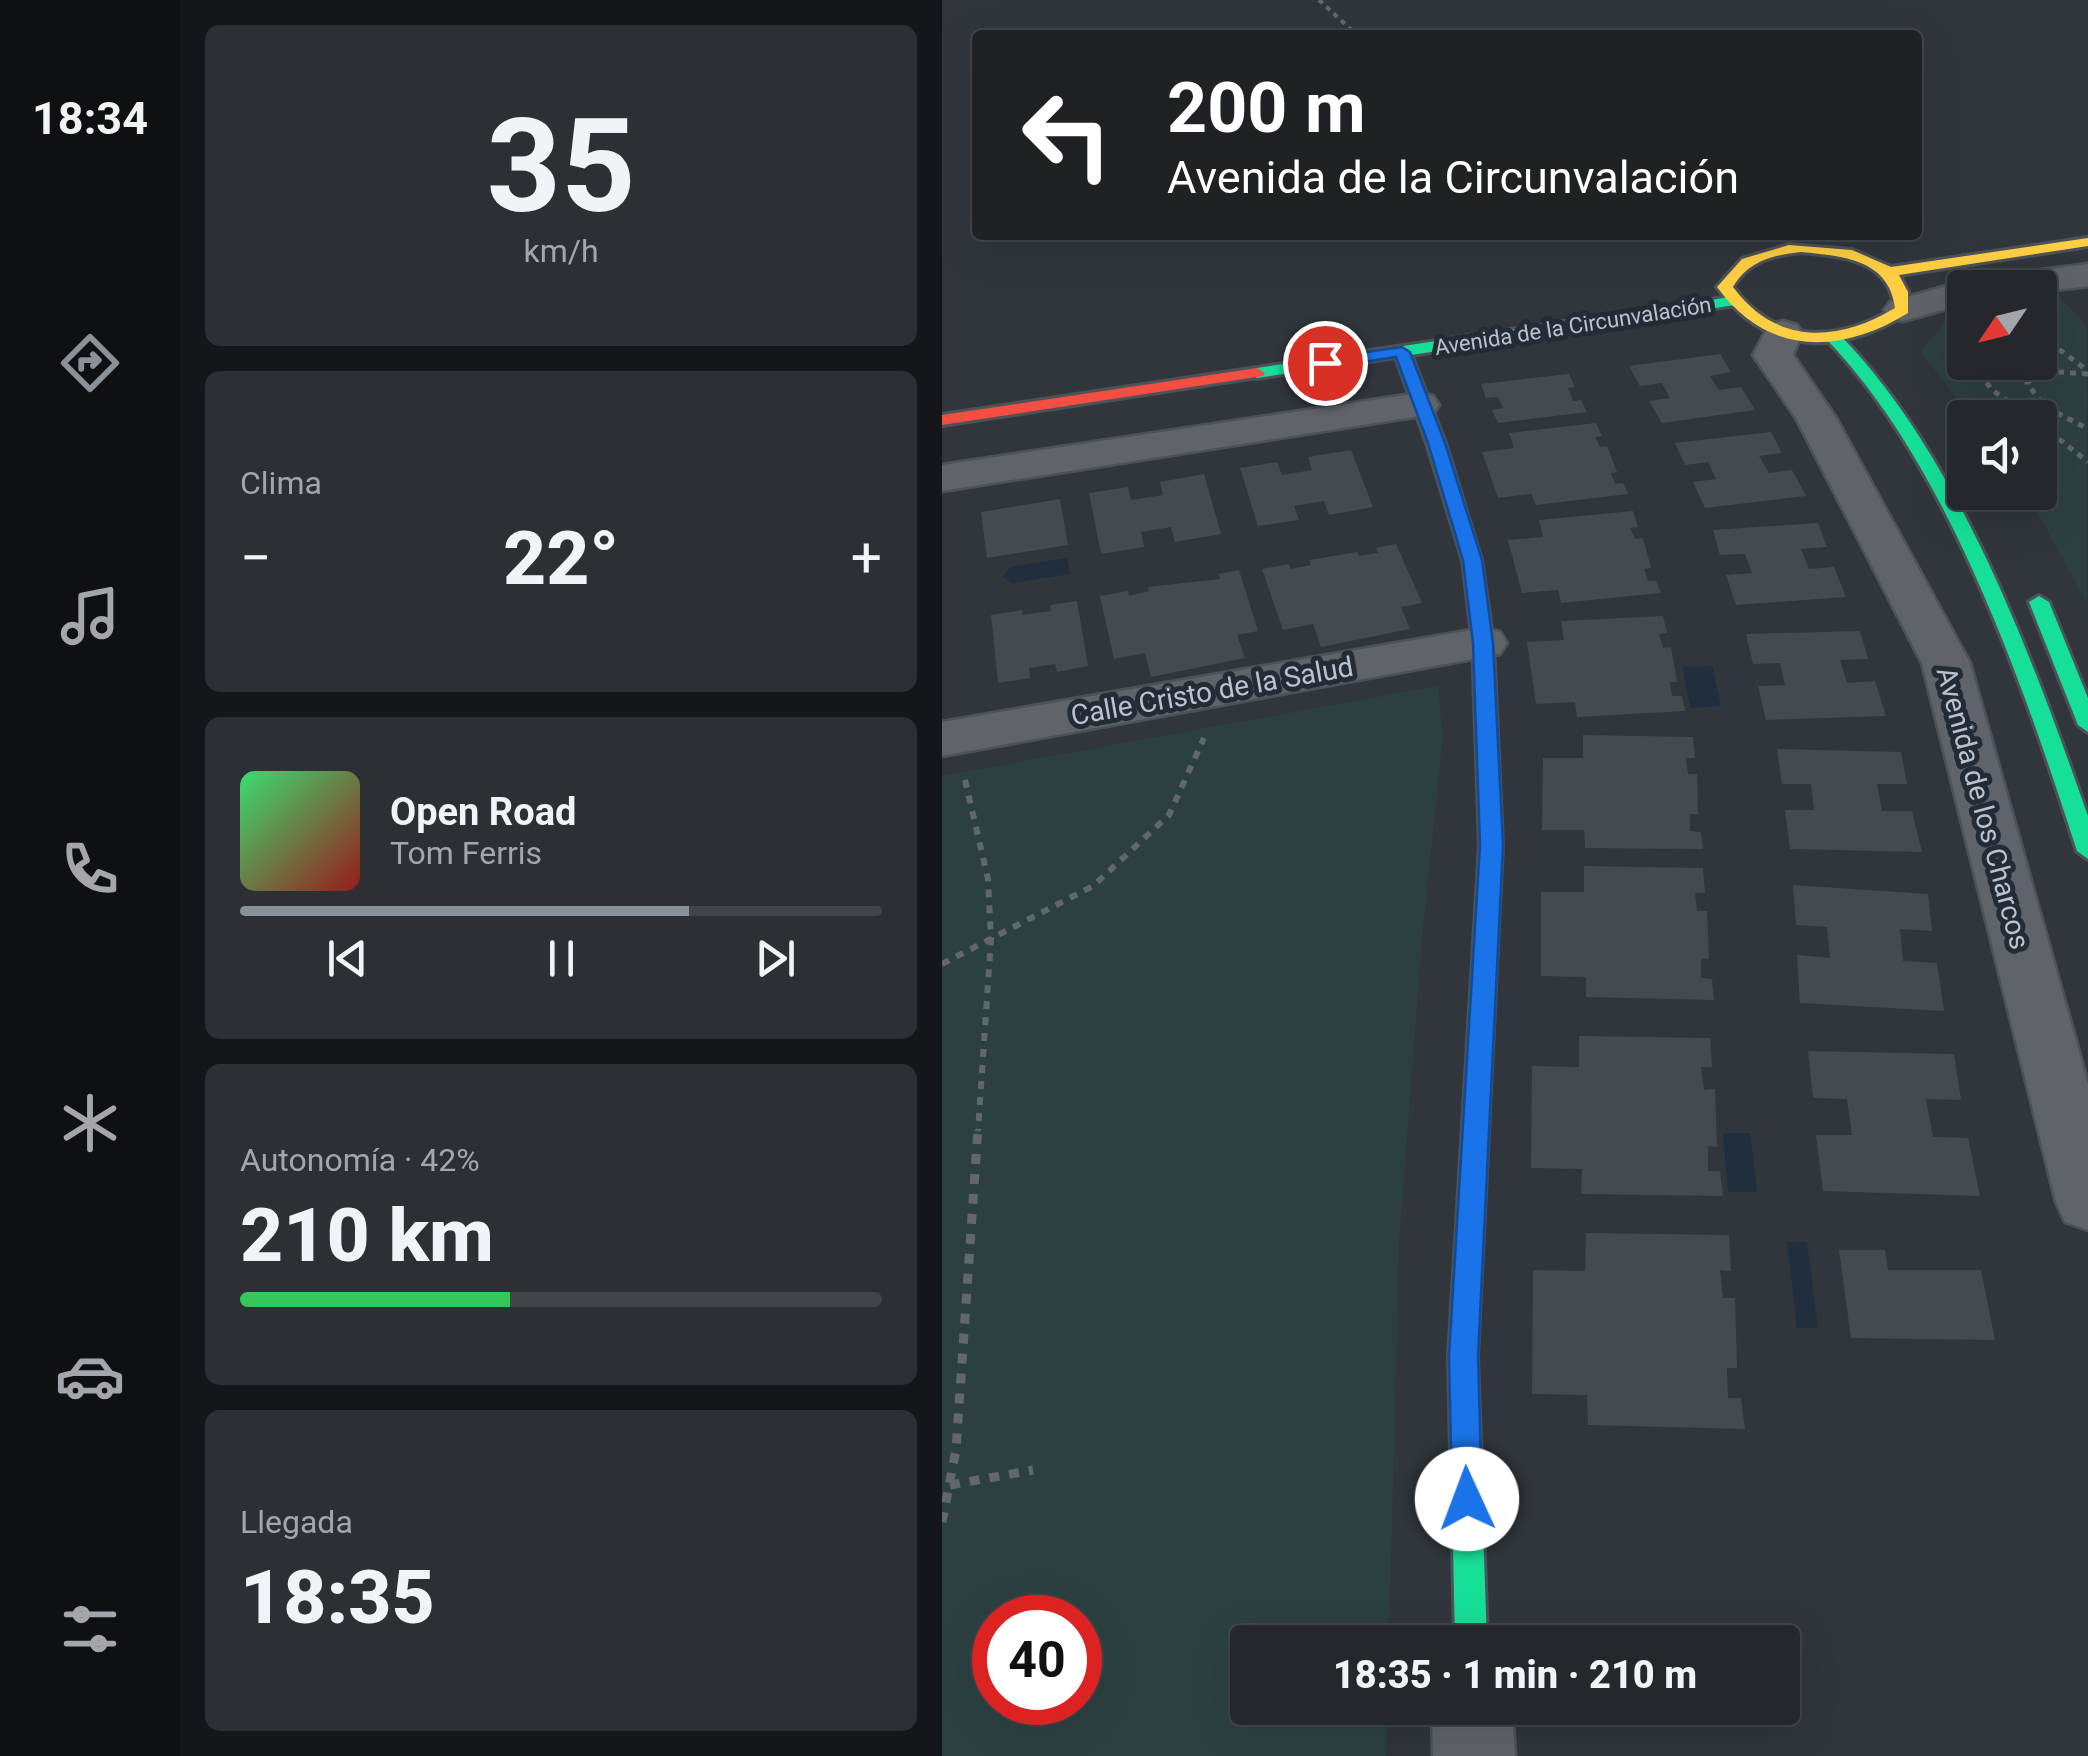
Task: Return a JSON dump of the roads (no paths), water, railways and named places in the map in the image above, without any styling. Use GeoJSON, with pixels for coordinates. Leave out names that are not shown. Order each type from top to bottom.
{"type":"FeatureCollection","features":[{"type":"Feature","properties":{"kind":"street"},"geometry":{"type":"LineString","coordinates":[[1889,272],[2088,242]]}},
{"type":"Feature","properties":{"kind":"street"},"geometry":{"type":"LineString","coordinates":[[1886,330],[1906,297],[1901,284],[1889,272],[1852,254],[1828,250],[1771,252],[1746,260],[1730,273],[1725,287],[1730,302],[1751,320],[1783,333],[1834,338],[1886,330],[1947,300]]}},
{"type":"Feature","properties":{"kind":"street"},"geometry":{"type":"LineString","coordinates":[[2057,279],[2088,275]]}},
{"type":"Feature","properties":{"kind":"street","name":"Avenida de la Circunvalación"},"geometry":{"type":"LineString","coordinates":[[942,420],[1730,302]]}},
{"type":"Feature","properties":{"kind":"street","name":"Avenida de los Charcos"},"geometry":{"type":"LineString","coordinates":[[1783,333],[1772,355],[1816,418],[1946,663],[2088,1202]]}},
{"type":"Feature","properties":{"kind":"street"},"geometry":{"type":"LineString","coordinates":[[1834,338],[1879,386],[1954,511],[1998,600],[2063,770],[2088,851]]}},
{"type":"Feature","properties":{"kind":"street"},"geometry":{"type":"LineString","coordinates":[[1402,352],[1436,443],[1472,560],[1483,643],[1492,845],[1463,1356],[1471,1625]]}},
{"type":"Feature","properties":{"kind":"street"},"geometry":{"type":"LineString","coordinates":[[942,478],[1419,404]]}},
{"type":"Feature","properties":{"kind":"street"},"geometry":{"type":"LineString","coordinates":[[2030,585],[2088,725]]}},
{"type":"Feature","properties":{"kind":"street","name":"Calle Cristo de la Salud"},"geometry":{"type":"LineString","coordinates":[[943,738],[1483,643]]}},
{"type":"Feature","properties":{"kind":"street"},"geometry":{"type":"LineString","coordinates":[[1473,1725],[1474,1756]]}},
{"type":"Feature","properties":{"kind":"water"},"geometry":{"type":"Polygon","coordinates":[[[1067,558],[1070,574],[1012,583],[1003,577],[1010,567],[1067,558]]]}},
{"type":"Feature","properties":{"kind":"water"},"geometry":{"type":"Polygon","coordinates":[[[1712,666],[1721,706],[1690,708],[1683,667],[1712,666]]]}},
{"type":"Feature","properties":{"kind":"water"},"geometry":{"type":"Polygon","coordinates":[[[1723,1133],[1750,1133],[1757,1192],[1728,1192],[1723,1133]]]}},
{"type":"Feature","properties":{"kind":"water"},"geometry":{"type":"Polygon","coordinates":[[[1787,1242],[1807,1242],[1818,1328],[1797,1328],[1787,1242]]]}}]}
